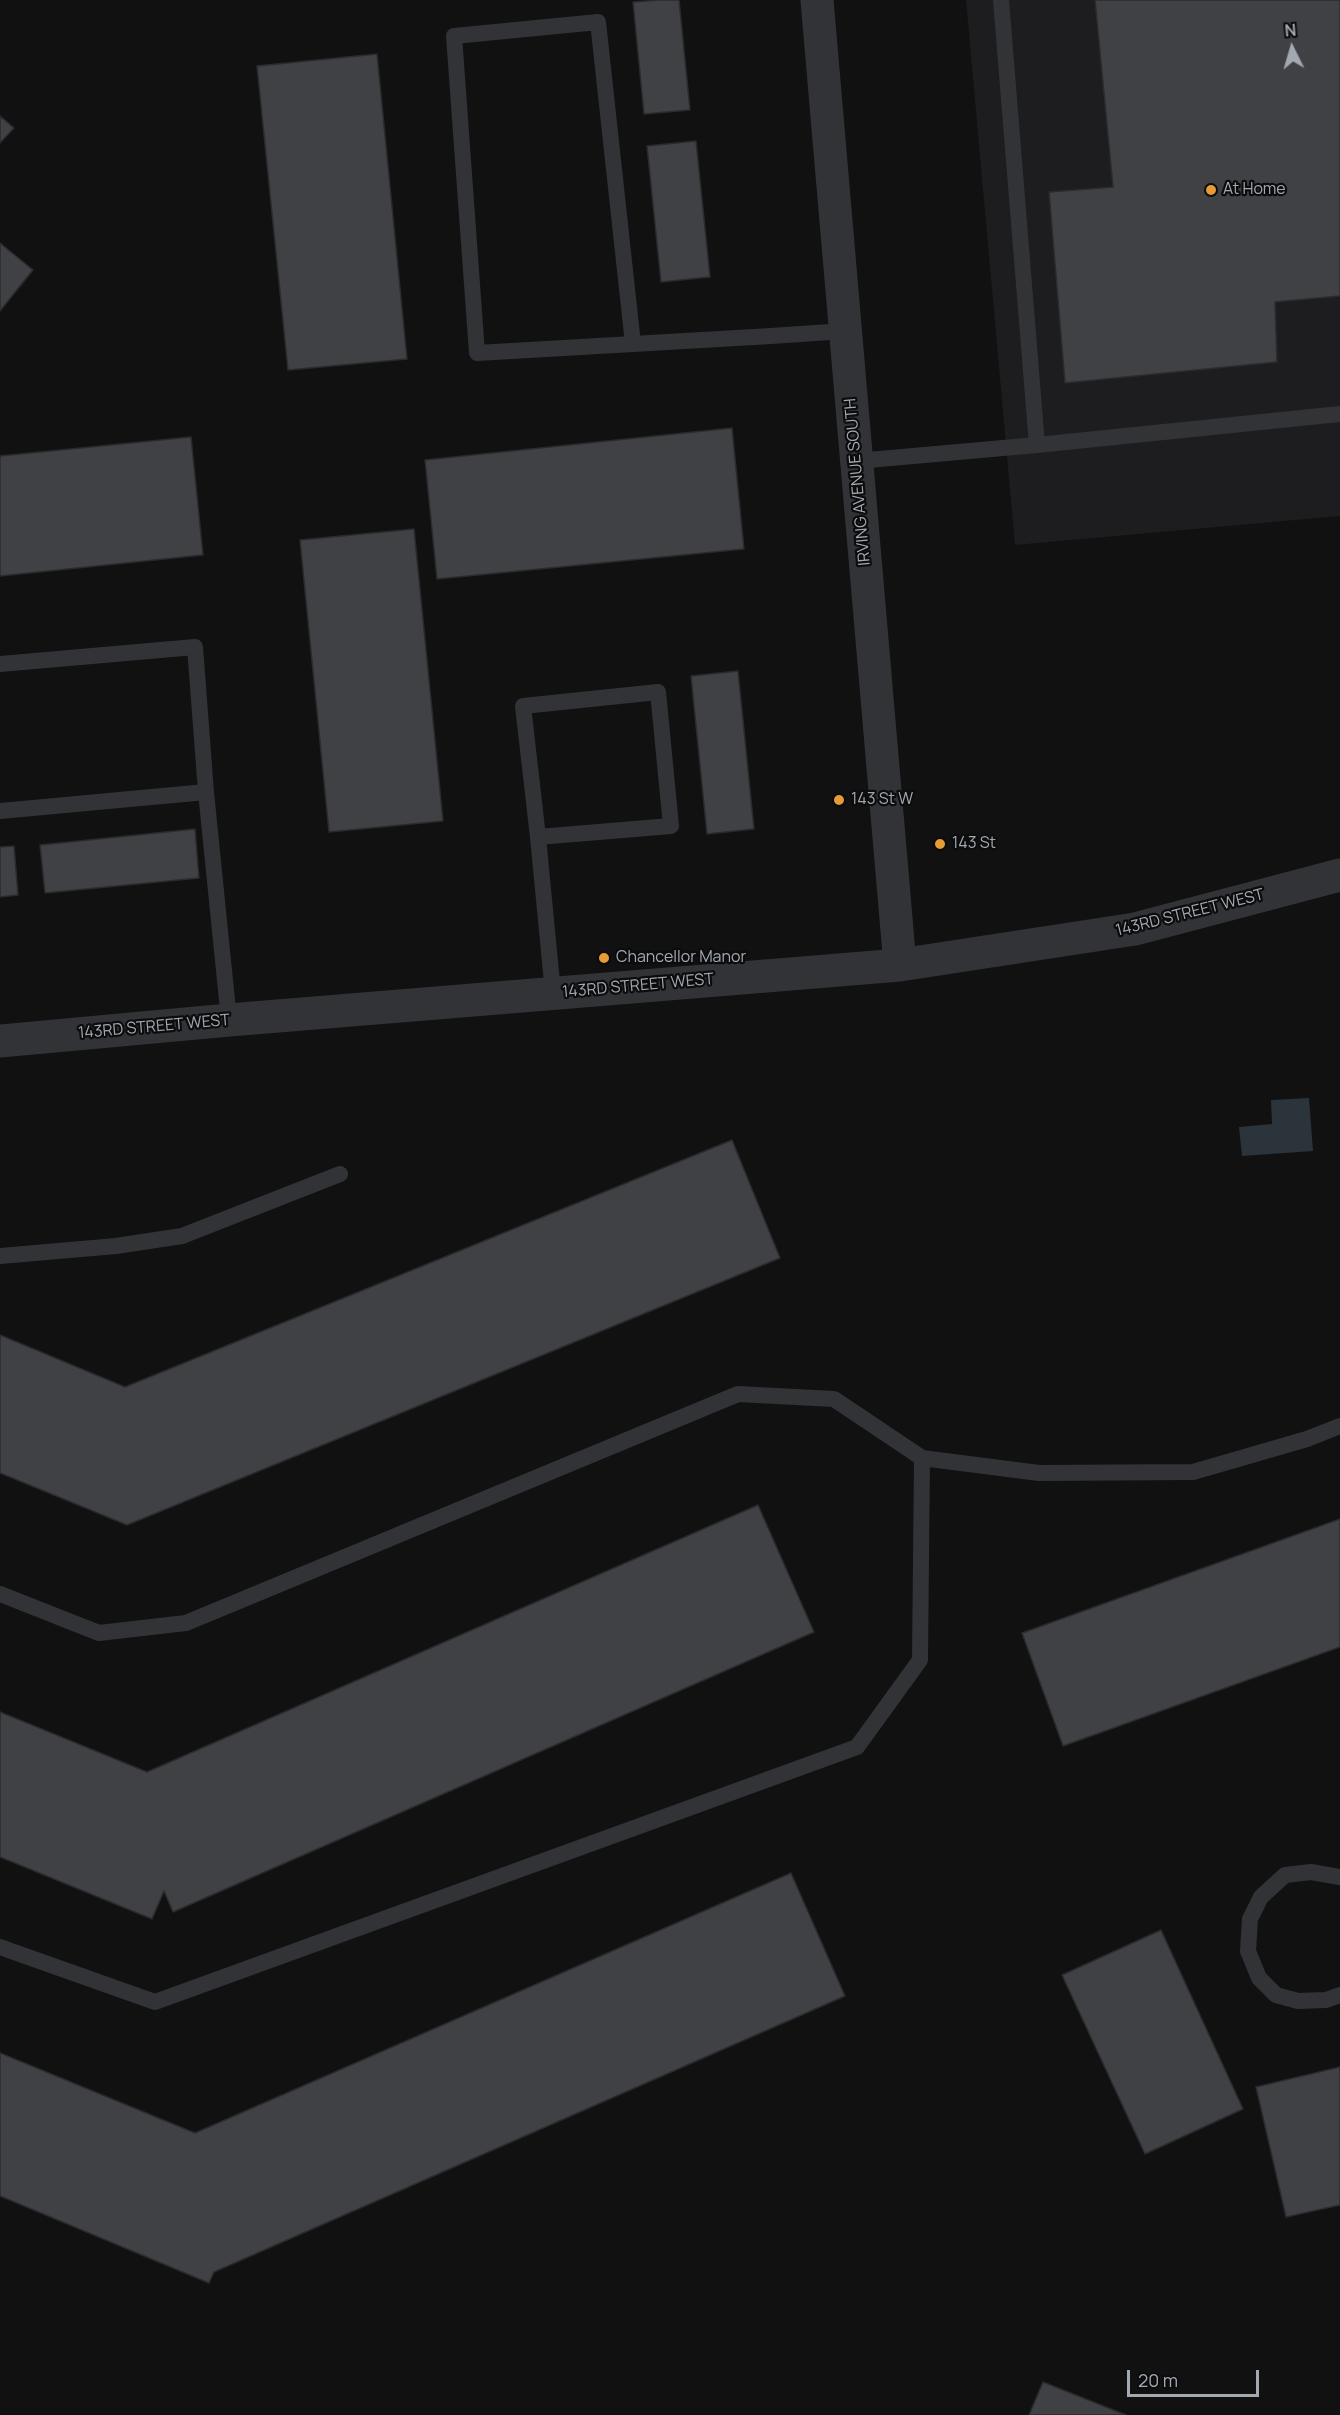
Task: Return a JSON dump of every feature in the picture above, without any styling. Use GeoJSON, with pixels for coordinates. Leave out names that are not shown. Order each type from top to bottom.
{"type":"FeatureCollection","features":[{"type":"Feature","properties":{"kind":"street","name":"IRVING AVENUE SOUTH"},"geometry":{"type":"LineString","coordinates":[[817,0],[900,965]]}},
{"type":"Feature","properties":{"kind":"street","name":"143RD STREET WEST"},"geometry":{"type":"LineString","coordinates":[[0,1041],[900,965],[1135,929],[1340,875]]}},
{"type":"Feature","properties":{"kind":"lane"},"geometry":{"type":"LineString","coordinates":[[1001,0],[1036,446]]}},
{"type":"Feature","properties":{"kind":"lane"},"geometry":{"type":"LineString","coordinates":[[633,344],[598,22],[454,36],[477,353],[633,344],[845,331]]}},
{"type":"Feature","properties":{"kind":"lane"},"geometry":{"type":"LineString","coordinates":[[857,461],[1036,446],[1340,414]]}},
{"type":"Feature","properties":{"kind":"lane"},"geometry":{"type":"LineString","coordinates":[[0,664],[195,647],[206,792],[229,1020]]}},
{"type":"Feature","properties":{"kind":"lane"},"geometry":{"type":"LineString","coordinates":[[538,837],[671,826],[658,692],[523,706],[553,993]]}},
{"type":"Feature","properties":{"kind":"lane"},"geometry":{"type":"LineString","coordinates":[[0,812],[206,792]]}},
{"type":"Feature","properties":{"kind":"lane"},"geometry":{"type":"LineString","coordinates":[[0,1256],[116,1246],[182,1236],[340,1174]]}},
{"type":"Feature","properties":{"kind":"lane"},"geometry":{"type":"LineString","coordinates":[[0,1594],[99,1633],[186,1623],[738,1394],[834,1399],[922,1458],[1039,1473],[1193,1472],[1307,1439],[1340,1426]]}},
{"type":"Feature","properties":{"kind":"lane"},"geometry":{"type":"LineString","coordinates":[[0,1947],[155,2002],[857,1747],[920,1660],[922,1458]]}},
{"type":"Feature","properties":{"kind":"lane"},"geometry":{"type":"LineString","coordinates":[[1340,1877],[1311,1872],[1286,1875],[1260,1897],[1250,1919],[1248,1951],[1259,1978],[1276,1995],[1298,2001],[1326,2000],[1340,1995]]}},
{"type":"Feature","properties":{"kind":"shaded area"},"geometry":{"type":"Polygon","coordinates":[[[966,0],[1340,0],[1340,516],[1015,545],[966,0]]]}},
{"type":"Feature","properties":{"kind":"shaded area"},"geometry":{"type":"Polygon","coordinates":[[[1309,1098],[1313,1151],[1242,1156],[1239,1127],[1272,1124],[1271,1100],[1309,1098]]]}},
{"type":"Feature","properties":{"kind":"building"},"geometry":{"type":"Polygon","coordinates":[[[679,0],[690,110],[644,114],[633,2],[679,0]]]}},
{"type":"Feature","properties":{"kind":"building","name":"At Home"},"geometry":{"type":"Polygon","coordinates":[[[1095,0],[1340,0],[1340,296],[1275,302],[1277,362],[1065,383],[1049,192],[1113,187],[1095,0]]]}},
{"type":"Feature","properties":{"kind":"building"},"geometry":{"type":"Polygon","coordinates":[[[377,54],[407,359],[288,370],[257,66],[377,54]]]}},
{"type":"Feature","properties":{"kind":"building"},"geometry":{"type":"Polygon","coordinates":[[[0,116],[14,128],[0,143],[0,116]]]}},
{"type":"Feature","properties":{"kind":"building"},"geometry":{"type":"Polygon","coordinates":[[[696,141],[710,277],[661,282],[647,146],[696,141]]]}},
{"type":"Feature","properties":{"kind":"building"},"geometry":{"type":"Polygon","coordinates":[[[0,243],[33,270],[0,311],[0,243]]]}},
{"type":"Feature","properties":{"kind":"building"},"geometry":{"type":"Polygon","coordinates":[[[732,428],[744,549],[437,579],[425,460],[732,428]]]}},
{"type":"Feature","properties":{"kind":"building"},"geometry":{"type":"Polygon","coordinates":[[[191,437],[203,555],[0,576],[0,456],[191,437]]]}},
{"type":"Feature","properties":{"kind":"building"},"geometry":{"type":"Polygon","coordinates":[[[414,529],[443,821],[329,832],[300,540],[414,529]]]}},
{"type":"Feature","properties":{"kind":"building"},"geometry":{"type":"Polygon","coordinates":[[[738,671],[754,829],[707,834],[691,676],[738,671]]]}},
{"type":"Feature","properties":{"kind":"building"},"geometry":{"type":"Polygon","coordinates":[[[195,829],[199,878],[45,893],[40,845],[195,829]]]}},
{"type":"Feature","properties":{"kind":"building"},"geometry":{"type":"Polygon","coordinates":[[[14,846],[18,895],[0,897],[0,847],[14,846]]]}},
{"type":"Feature","properties":{"kind":"building"},"geometry":{"type":"Polygon","coordinates":[[[732,1140],[780,1258],[127,1525],[0,1473],[0,1335],[125,1387],[732,1140]]]}},
{"type":"Feature","properties":{"kind":"building"},"geometry":{"type":"Polygon","coordinates":[[[758,1505],[814,1632],[173,1912],[164,1891],[152,1919],[0,1857],[0,1712],[147,1772],[758,1505]]]}},
{"type":"Feature","properties":{"kind":"building"},"geometry":{"type":"Polygon","coordinates":[[[1340,1519],[1340,1647],[1063,1746],[1022,1633],[1340,1519]]]}},
{"type":"Feature","properties":{"kind":"building"},"geometry":{"type":"Polygon","coordinates":[[[791,1873],[845,1996],[214,2272],[209,2283],[0,2196],[0,2053],[195,2133],[791,1873]]]}},
{"type":"Feature","properties":{"kind":"building"},"geometry":{"type":"Polygon","coordinates":[[[1161,1930],[1243,2109],[1145,2154],[1062,1975],[1161,1930]]]}},
{"type":"Feature","properties":{"kind":"building"},"geometry":{"type":"Polygon","coordinates":[[[1340,2067],[1340,2205],[1286,2217],[1256,2087],[1340,2067]]]}},
{"type":"Feature","properties":{"kind":"building"},"geometry":{"type":"Polygon","coordinates":[[[1043,2382],[1126,2415],[1029,2415],[1043,2382]]]}},
{"type":"Feature","properties":{"kind":"place","name":"At Home"},"geometry":{"type":"Point","coordinates":[1211,190]}},
{"type":"Feature","properties":{"kind":"place","name":"143 St W"},"geometry":{"type":"Point","coordinates":[839,800]}},
{"type":"Feature","properties":{"kind":"place","name":"143 St"},"geometry":{"type":"Point","coordinates":[940,844]}},
{"type":"Feature","properties":{"kind":"place","name":"Chancellor Manor"},"geometry":{"type":"Point","coordinates":[604,958]}}]}
